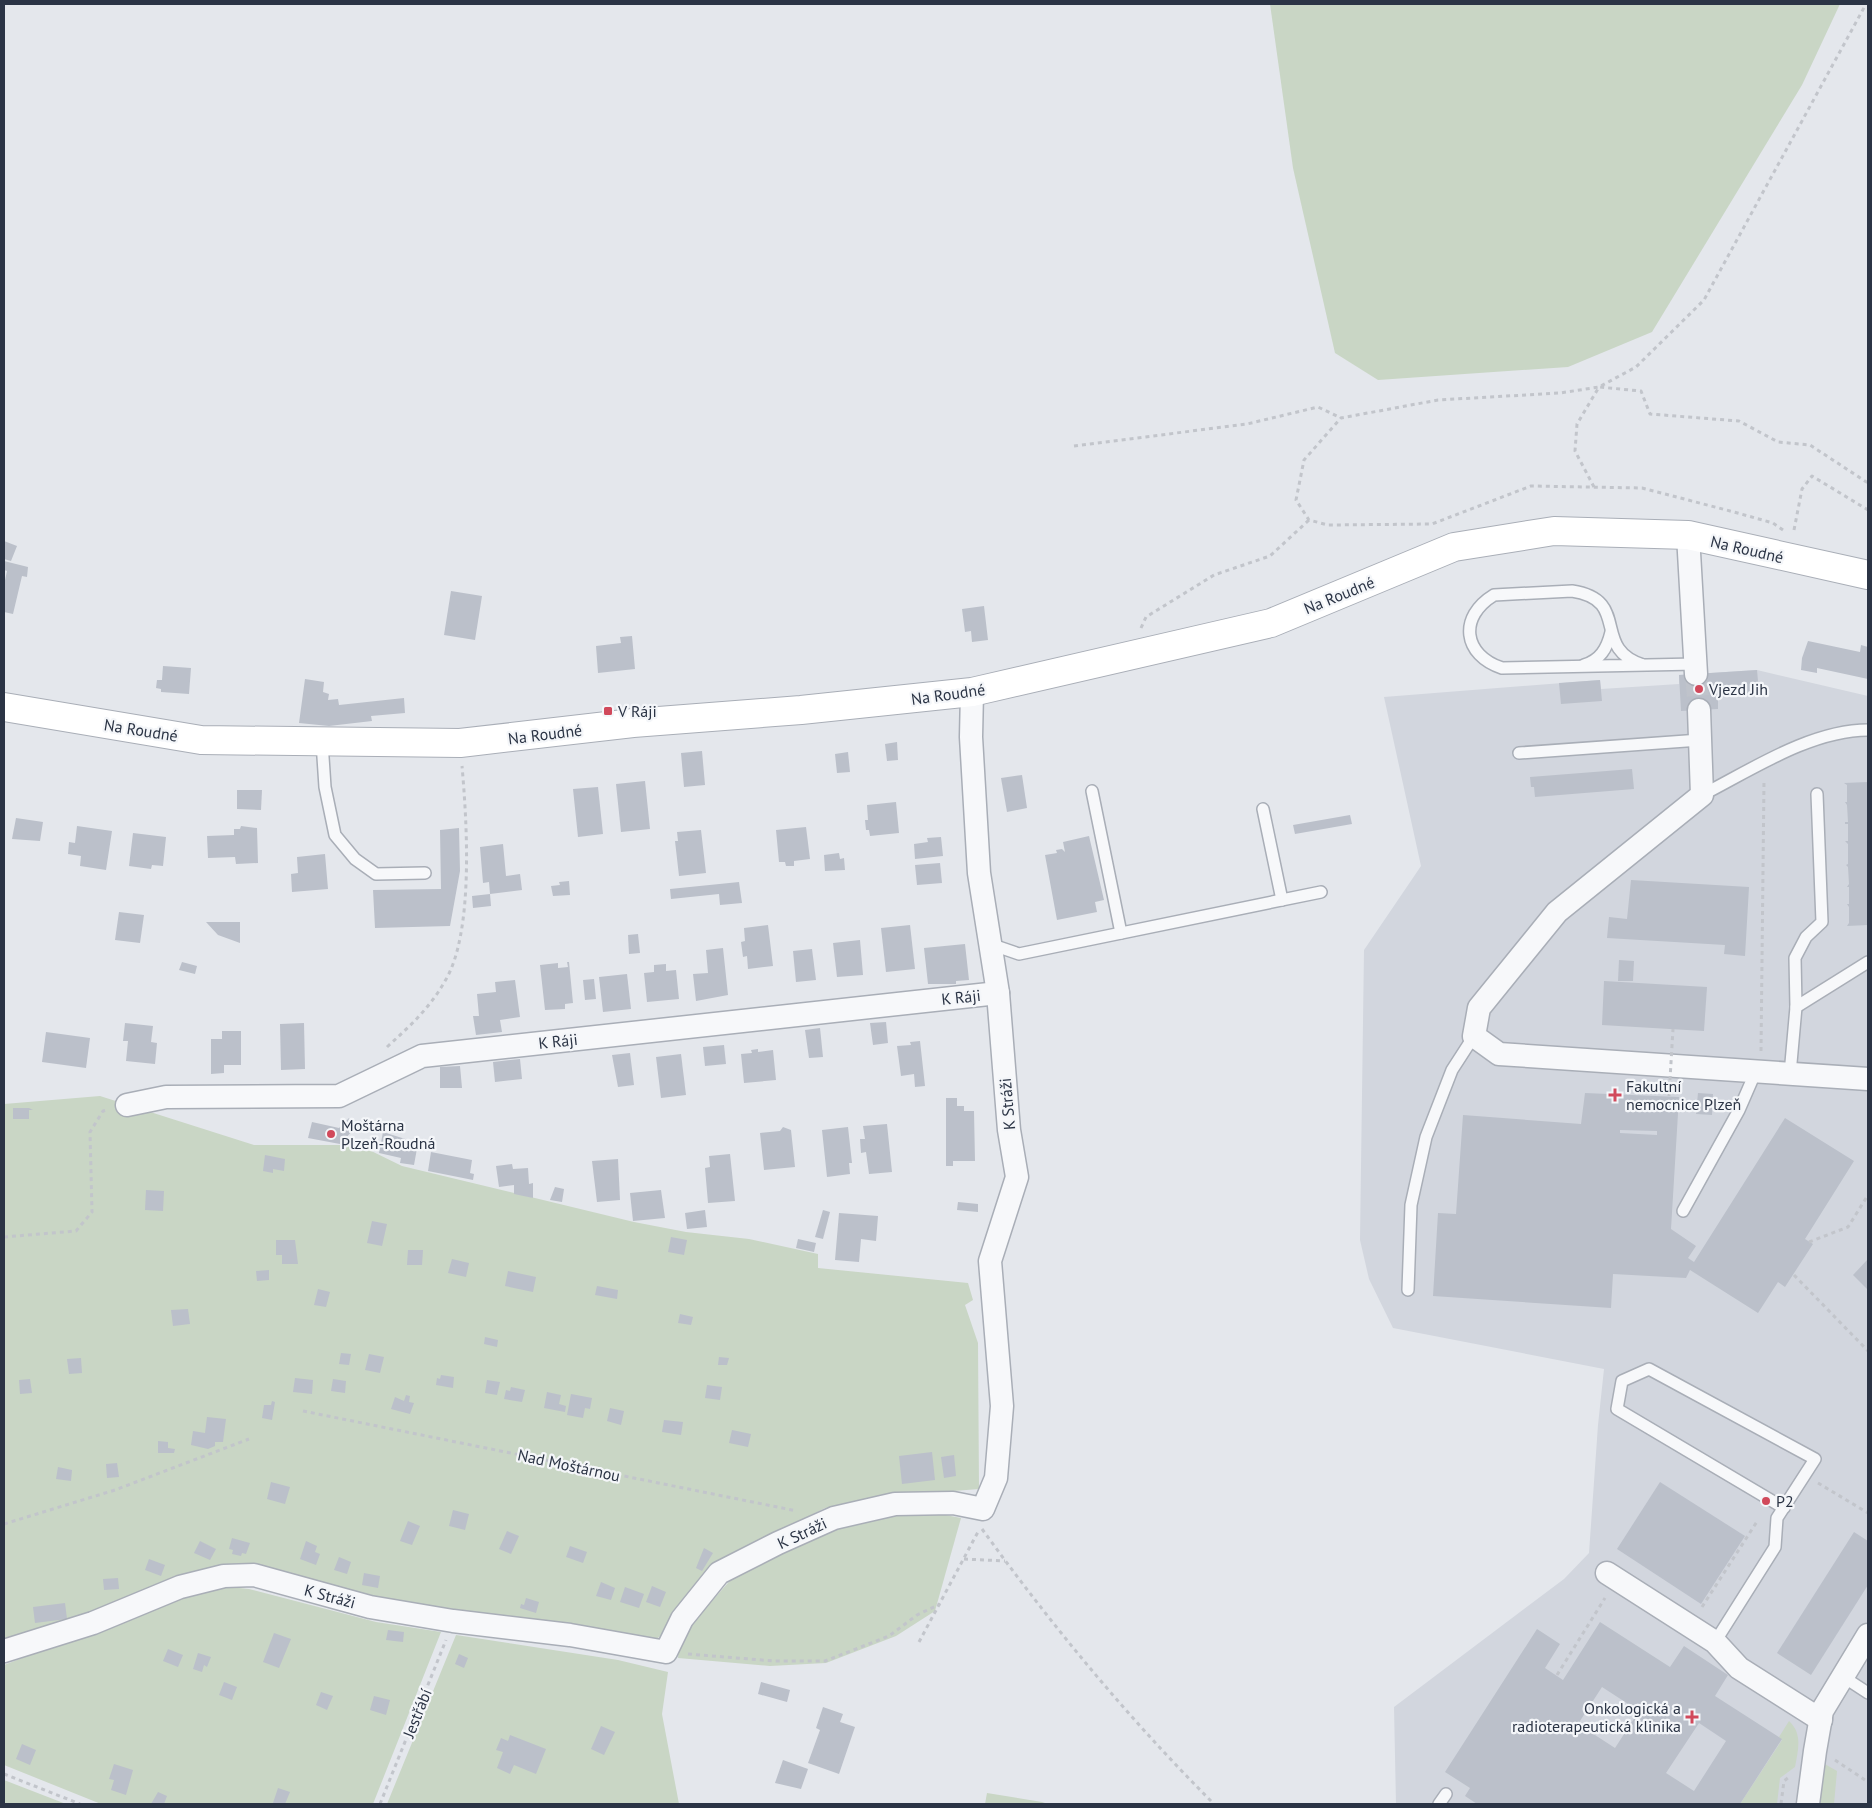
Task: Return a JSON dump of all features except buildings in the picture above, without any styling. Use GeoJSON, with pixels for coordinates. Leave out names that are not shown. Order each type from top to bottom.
{"type":"FeatureCollection","features":[{"type":"Feature","properties":{"kind":"street","name":"Na Roudné"},"geometry":{"type":"LineString","coordinates":[[4,707],[202,740],[460,743],[633,723],[801,710],[972,692],[1271,623],[1454,547],[1554,531],[1688,535],[1868,575]]}},
{"type":"Feature","properties":{"kind":"street"},"geometry":{"type":"LineString","coordinates":[[1688,535],[1696,669]]}},
{"type":"Feature","properties":{"kind":"street","name":"K Stráži"},"geometry":{"type":"LineString","coordinates":[[4,1652],[93,1623],[180,1587],[224,1576],[254,1575],[370,1608],[453,1621],[570,1635],[666,1652],[682,1619],[719,1573],[834,1518],[895,1504],[953,1503],[983,1509],[996,1478],[1002,1406],[990,1261],[1017,1177],[1009,1130],[998,993],[979,873],[971,737],[972,692]]}},
{"type":"Feature","properties":{"kind":"street"},"geometry":{"type":"LineString","coordinates":[[1699,710],[1702,796],[1557,912],[1479,1008],[1474,1036],[1499,1054],[1868,1079]]}},
{"type":"Feature","properties":{"kind":"street","name":"K Ráji"},"geometry":{"type":"LineString","coordinates":[[127,1105],[166,1097],[339,1096],[422,1056],[998,993]]}},
{"type":"Feature","properties":{"kind":"street"},"geometry":{"type":"LineString","coordinates":[[1607,1573],[1715,1642],[1739,1668],[1821,1720]]}},
{"type":"Feature","properties":{"kind":"street"},"geometry":{"type":"LineString","coordinates":[[1808,1804],[1814,1751],[1822,1711],[1868,1635]]}},
{"type":"Feature","properties":{"kind":"lane"},"geometry":{"type":"LineString","coordinates":[[1643,665],[1632,662],[1622,655],[1614,645],[1610,620],[1605,608],[1596,599],[1584,593],[1506,593],[1494,595],[1483,602],[1474,612],[1470,624],[1470,636],[1474,648],[1481,658],[1491,665],[1502,668],[1643,665],[1696,669]]}},
{"type":"Feature","properties":{"kind":"lane"},"geometry":{"type":"LineString","coordinates":[[1580,667],[1591,663],[1601,655],[1608,645],[1611,632]]}},
{"type":"Feature","properties":{"kind":"lane"},"geometry":{"type":"LineString","coordinates":[[1702,796],[1789,750],[1848,730],[1868,730]]}},
{"type":"Feature","properties":{"kind":"lane"},"geometry":{"type":"LineString","coordinates":[[1519,753],[1700,740]]}},
{"type":"Feature","properties":{"kind":"lane"},"geometry":{"type":"LineString","coordinates":[[322,742],[326,787],[335,835],[355,858],[376,874],[425,873]]}},
{"type":"Feature","properties":{"kind":"lane"},"geometry":{"type":"LineString","coordinates":[[1092,791],[1121,933]]}},
{"type":"Feature","properties":{"kind":"lane"},"geometry":{"type":"LineString","coordinates":[[1790,1074],[1796,1007],[1795,958],[1806,937],[1822,922],[1817,794]]}},
{"type":"Feature","properties":{"kind":"lane"},"geometry":{"type":"LineString","coordinates":[[1263,810],[1282,900]]}},
{"type":"Feature","properties":{"kind":"lane"},"geometry":{"type":"LineString","coordinates":[[990,944],[1019,954],[1321,892]]}},
{"type":"Feature","properties":{"kind":"lane"},"geometry":{"type":"LineString","coordinates":[[1796,1007],[1868,962]]}},
{"type":"Feature","properties":{"kind":"lane"},"geometry":{"type":"LineString","coordinates":[[1408,1290],[1411,1205],[1426,1137],[1452,1070],[1474,1036]]}},
{"type":"Feature","properties":{"kind":"lane"},"geometry":{"type":"LineString","coordinates":[[1683,1212],[1740,1110],[1756,1071]]}},
{"type":"Feature","properties":{"kind":"lane"},"geometry":{"type":"LineString","coordinates":[[1715,1642],[1775,1548],[1778,1518],[1815,1459],[1649,1369],[1622,1381],[1617,1408],[1784,1508]]}},
{"type":"Feature","properties":{"kind":"lane"},"geometry":{"type":"LineString","coordinates":[[1842,1676],[1868,1693]]}},
{"type":"Feature","properties":{"kind":"lane"},"geometry":{"type":"LineString","coordinates":[[1439,1804],[1446,1794]]}},
{"type":"Feature","properties":{"kind":"path"},"geometry":{"type":"LineString","coordinates":[[1594,487],[1575,450],[1578,424],[1599,386],[1636,367],[1704,300],[1866,4]]}},
{"type":"Feature","properties":{"kind":"path"},"geometry":{"type":"LineString","coordinates":[[1074,446],[1247,424],[1318,407],[1341,418],[1438,400],[1560,393],[1599,386],[1641,391],[1650,414],[1738,421],[1778,442],[1810,445],[1868,483]]}},
{"type":"Feature","properties":{"kind":"path"},"geometry":{"type":"LineString","coordinates":[[1341,418],[1304,460],[1296,500],[1309,520],[1328,525],[1432,524],[1531,486],[1642,488],[1773,523],[1786,532],[1792,543],[1794,559]]}},
{"type":"Feature","properties":{"kind":"path"},"geometry":{"type":"LineString","coordinates":[[1794,530],[1802,489],[1812,476],[1868,510]]}},
{"type":"Feature","properties":{"kind":"path"},"geometry":{"type":"LineString","coordinates":[[1127,656],[1146,617],[1214,575],[1270,556],[1309,520]]}},
{"type":"Feature","properties":{"kind":"path"},"geometry":{"type":"LineString","coordinates":[[382,1052],[422,1015],[446,980],[459,947],[465,883],[464,794],[460,743]]}},
{"type":"Feature","properties":{"kind":"path"},"geometry":{"type":"LineString","coordinates":[[1756,1071],[1761,1055],[1765,763]]}},
{"type":"Feature","properties":{"kind":"path"},"geometry":{"type":"LineString","coordinates":[[1669,1096],[1673,1029]]}},
{"type":"Feature","properties":{"kind":"path"},"geometry":{"type":"LineString","coordinates":[[4,1238],[76,1231],[92,1212],[90,1132],[103,1111],[127,1105]]}},
{"type":"Feature","properties":{"kind":"path"},"geometry":{"type":"LineString","coordinates":[[1809,1242],[1848,1227],[1868,1195]]}},
{"type":"Feature","properties":{"kind":"path"},"geometry":{"type":"LineString","coordinates":[[1794,1275],[1868,1350]]}},
{"type":"Feature","properties":{"kind":"path","name":"Nad Moštárnou"},"geometry":{"type":"LineString","coordinates":[[303,1411],[834,1518]]}},
{"type":"Feature","properties":{"kind":"path"},"geometry":{"type":"LineString","coordinates":[[4,1524],[115,1490],[249,1439]]}},
{"type":"Feature","properties":{"kind":"path"},"geometry":{"type":"LineString","coordinates":[[1805,1474],[1868,1513]]}},
{"type":"Feature","properties":{"kind":"path"},"geometry":{"type":"LineString","coordinates":[[1688,1625],[1758,1520]]}},
{"type":"Feature","properties":{"kind":"path"},"geometry":{"type":"LineString","coordinates":[[919,1642],[980,1527],[1036,1603],[1096,1677],[1166,1756],[1214,1804]]}},
{"type":"Feature","properties":{"kind":"path"},"geometry":{"type":"LineString","coordinates":[[964,1559],[1005,1561]]}},
{"type":"Feature","properties":{"kind":"path"},"geometry":{"type":"LineString","coordinates":[[1557,1676],[1605,1598]]}},
{"type":"Feature","properties":{"kind":"path"},"geometry":{"type":"LineString","coordinates":[[666,1652],[774,1661],[825,1661],[888,1636],[917,1615],[940,1604]]}},
{"type":"Feature","properties":{"kind":"path","name":"Jestřábí"},"geometry":{"type":"LineString","coordinates":[[380,1804],[453,1621]]}},
{"type":"Feature","properties":{"kind":"path"},"geometry":{"type":"LineString","coordinates":[[1814,1751],[1826,1754],[1868,1782]]}},
{"type":"Feature","properties":{"kind":"path"},"geometry":{"type":"LineString","coordinates":[[4,1774],[80,1804]]}},
{"type":"Feature","properties":{"kind":"shaded area","name":"Fakultní nemocnice Plzeň"},"geometry":{"type":"Polygon","coordinates":[[[1757,670],[1868,696],[1868,1804],[1396,1804],[1394,1707],[1564,1579],[1589,1553],[1604,1369],[1393,1328],[1369,1279],[1360,1240],[1364,950],[1421,866],[1384,697],[1600,680],[1601,689],[1679,684],[1679,675],[1757,670]]]}},
{"type":"Feature","properties":{"kind":"green space"},"geometry":{"type":"Polygon","coordinates":[[[1270,4],[1840,4],[1802,85],[1652,332],[1568,367],[1378,380],[1335,353],[1293,168],[1270,4]]]}},
{"type":"Feature","properties":{"kind":"green space"},"geometry":{"type":"Polygon","coordinates":[[[100,1096],[254,1145],[359,1145],[402,1166],[634,1222],[686,1232],[749,1239],[818,1254],[818,1268],[968,1283],[973,1300],[965,1305],[978,1343],[979,1489],[903,1495],[825,1508],[709,1566],[664,1633],[653,1642],[433,1614],[252,1567],[213,1567],[84,1614],[4,1640],[4,1104],[100,1096]]]}},
{"type":"Feature","properties":{"kind":"green space"},"geometry":{"type":"Polygon","coordinates":[[[920,1510],[961,1518],[935,1611],[896,1636],[826,1663],[770,1666],[678,1658],[679,1638],[735,1575],[830,1526],[920,1510]]]}},
{"type":"Feature","properties":{"kind":"green space"},"geometry":{"type":"Polygon","coordinates":[[[211,1585],[249,1589],[376,1622],[441,1632],[373,1804],[101,1804],[4,1765],[4,1665],[211,1585]]]}},
{"type":"Feature","properties":{"kind":"green space"},"geometry":{"type":"Polygon","coordinates":[[[456,1635],[618,1660],[668,1672],[662,1714],[679,1804],[387,1804],[456,1635]]]}},
{"type":"Feature","properties":{"kind":"green space"},"geometry":{"type":"Polygon","coordinates":[[[1789,1721],[1798,1737],[1797,1754],[1795,1767],[1780,1778],[1777,1804],[1740,1804],[1782,1740],[1779,1737],[1789,1721]]]}},
{"type":"Feature","properties":{"kind":"green space"},"geometry":{"type":"Polygon","coordinates":[[[1823,1763],[1837,1771],[1834,1804],[1818,1804],[1823,1763]]]}},
{"type":"Feature","properties":{"kind":"green space"},"geometry":{"type":"Polygon","coordinates":[[[4,1780],[66,1804],[4,1804],[4,1780]]]}},
{"type":"Feature","properties":{"kind":"green space"},"geometry":{"type":"Polygon","coordinates":[[[987,1793],[1042,1802],[1048,1804],[985,1804],[987,1793]]]}},
{"type":"Feature","properties":{"kind":"tunnel"},"geometry":{"type":"LineString","coordinates":[[1696,674],[1699,710]]}},
{"type":"Feature","properties":{"kind":"place","name":"Vjezd Jih"},"geometry":{"type":"Point","coordinates":[1699,689]}},
{"type":"Feature","properties":{"kind":"place","name":"V Ráji"},"geometry":{"type":"Point","coordinates":[608,711]}},
{"type":"Feature","properties":{"kind":"place","name":"Fakultní nemocnice Plzeň"},"geometry":{"type":"Point","coordinates":[1615,1095]}},
{"type":"Feature","properties":{"kind":"place","name":"Moštárna Plzeň-Roudná"},"geometry":{"type":"Point","coordinates":[331,1134]}},
{"type":"Feature","properties":{"kind":"place","name":"P2"},"geometry":{"type":"Point","coordinates":[1766,1501]}},
{"type":"Feature","properties":{"kind":"place","name":"Onkologická a radioterapeutická klinika"},"geometry":{"type":"Point","coordinates":[1692,1717]}}]}
